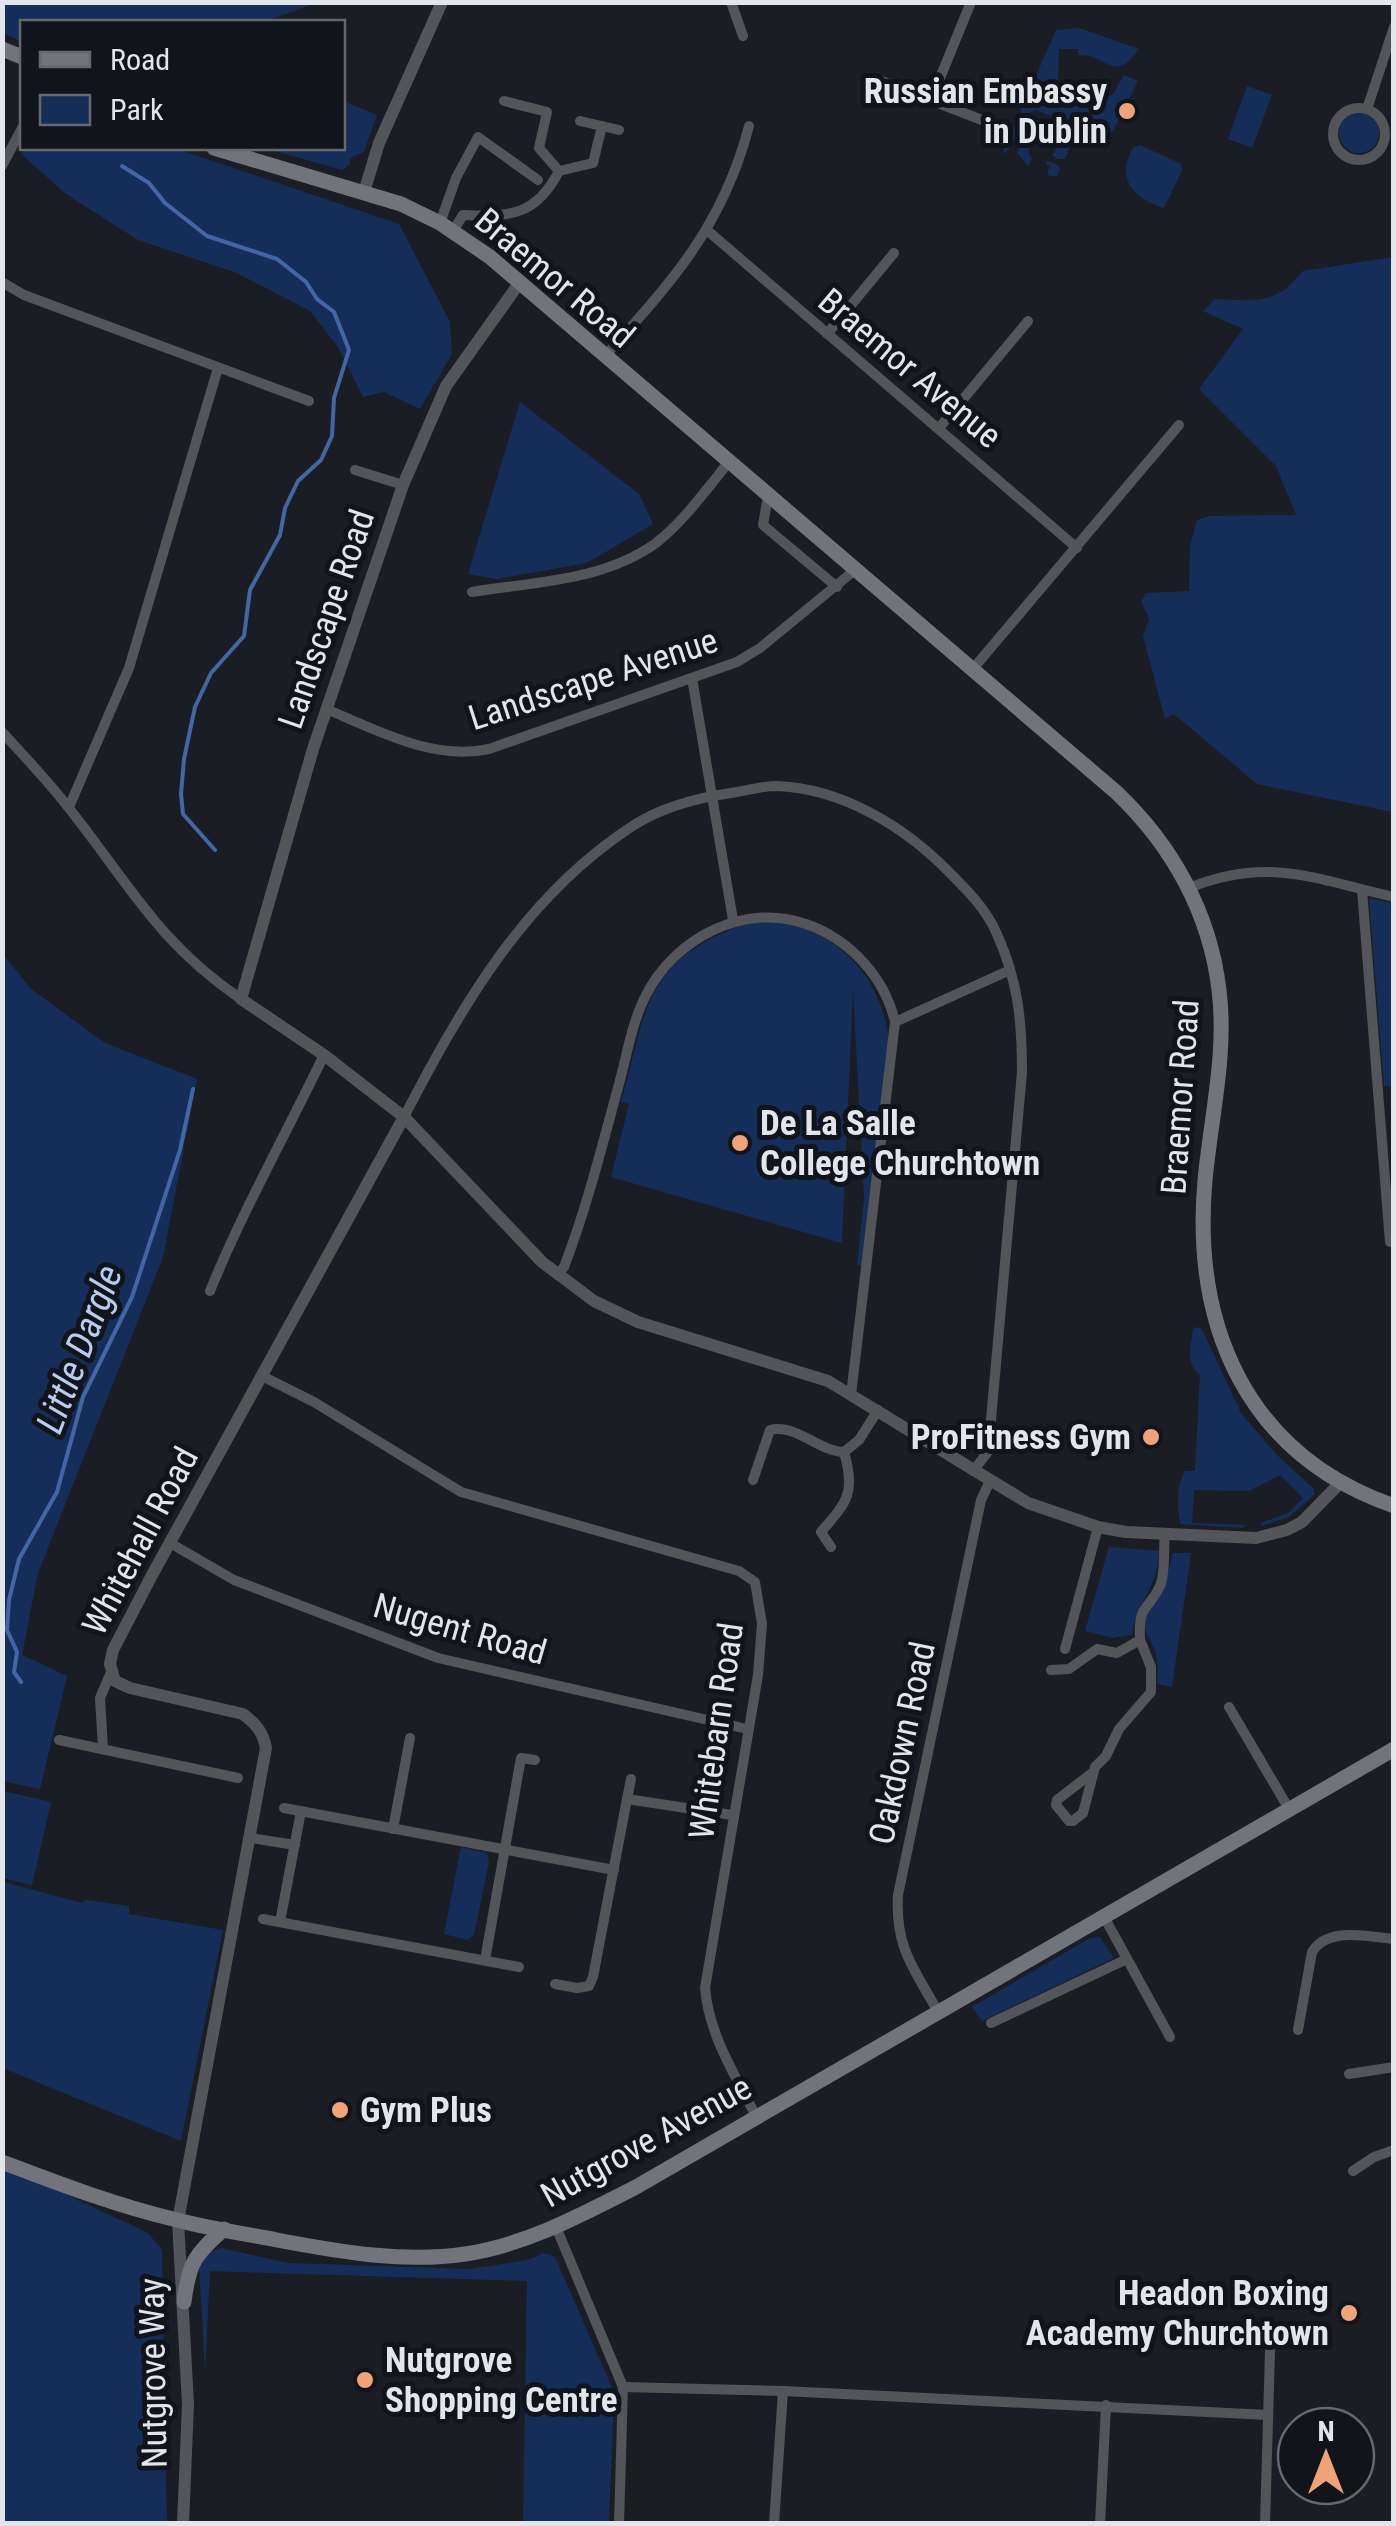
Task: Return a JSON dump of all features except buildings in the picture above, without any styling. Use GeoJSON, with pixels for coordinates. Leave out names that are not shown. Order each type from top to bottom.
{"type":"FeatureCollection","features":[{"type":"Feature","properties":{"kind":"main road","name":"Braemor Road"},"geometry":{"type":"LineString","coordinates":[[221,150],[401,204],[446,227],[520,282],[604,358],[1138,812],[1168,851],[1189,888],[1212,952],[1220,1008],[1203,1213],[1203,1260],[1211,1308],[1228,1359],[1269,1424],[1308,1461],[1340,1483],[1394,1506]]}},
{"type":"Feature","properties":{"kind":"main road","name":"Nutgrove Avenue"},"geometry":{"type":"LineString","coordinates":[[2,2162],[87,2194],[178,2221],[334,2250],[426,2256],[466,2254],[556,2227],[636,2188],[937,2010],[1394,1749]]}},
{"type":"Feature","properties":{"kind":"main road"},"geometry":{"type":"LineString","coordinates":[[184,2302],[188,2270],[196,2254],[224,2230]]}},
{"type":"Feature","properties":{"kind":"street"},"geometry":{"type":"LineString","coordinates":[[364,192],[378,143],[442,2]]}},
{"type":"Feature","properties":{"kind":"street"},"geometry":{"type":"LineString","coordinates":[[731,2],[743,36]]}},
{"type":"Feature","properties":{"kind":"street"},"geometry":{"type":"LineString","coordinates":[[931,100],[967,4]]}},
{"type":"Feature","properties":{"kind":"street"},"geometry":{"type":"LineString","coordinates":[[1367,109],[1394,26]]}},
{"type":"Feature","properties":{"kind":"street"},"geometry":{"type":"LineString","coordinates":[[876,79],[987,122]]}},
{"type":"Feature","properties":{"kind":"street"},"geometry":{"type":"LineString","coordinates":[[504,101],[547,112],[538,148],[559,172]]}},
{"type":"Feature","properties":{"kind":"street"},"geometry":{"type":"LineString","coordinates":[[1350,109],[1367,109],[1385,128],[1384,145],[1371,158],[1354,160],[1335,144],[1334,128],[1350,109]]}},
{"type":"Feature","properties":{"kind":"street"},"geometry":{"type":"LineString","coordinates":[[580,121],[618,130]]}},
{"type":"Feature","properties":{"kind":"street"},"geometry":{"type":"LineString","coordinates":[[446,227],[464,215],[498,216],[526,208],[547,194],[559,172],[592,163],[602,126]]}},
{"type":"Feature","properties":{"kind":"street"},"geometry":{"type":"LineString","coordinates":[[604,358],[665,289],[708,232],[738,169],[749,126]]}},
{"type":"Feature","properties":{"kind":"street"},"geometry":{"type":"LineString","coordinates":[[2,166],[20,132]]}},
{"type":"Feature","properties":{"kind":"street"},"geometry":{"type":"LineString","coordinates":[[446,227],[456,178],[478,137],[538,180]]}},
{"type":"Feature","properties":{"kind":"street","name":"Braemor Avenue"},"geometry":{"type":"LineString","coordinates":[[708,232],[1076,548]]}},
{"type":"Feature","properties":{"kind":"street"},"geometry":{"type":"LineString","coordinates":[[827,334],[894,253]]}},
{"type":"Feature","properties":{"kind":"street"},"geometry":{"type":"LineString","coordinates":[[2,282],[24,295],[308,401]]}},
{"type":"Feature","properties":{"kind":"street","name":"Landscape Road"},"geometry":{"type":"LineString","coordinates":[[240,999],[326,709],[403,485],[446,386],[520,282]]}},
{"type":"Feature","properties":{"kind":"street"},"geometry":{"type":"LineString","coordinates":[[940,428],[1028,321]]}},
{"type":"Feature","properties":{"kind":"street"},"geometry":{"type":"LineString","coordinates":[[69,808],[128,668],[218,368]]}},
{"type":"Feature","properties":{"kind":"street"},"geometry":{"type":"LineString","coordinates":[[972,670],[1179,425]]}},
{"type":"Feature","properties":{"kind":"street"},"geometry":{"type":"LineString","coordinates":[[472,592],[586,574],[622,562],[658,542],[728,462]]}},
{"type":"Feature","properties":{"kind":"street"},"geometry":{"type":"LineString","coordinates":[[354,470],[403,485]]}},
{"type":"Feature","properties":{"kind":"street"},"geometry":{"type":"LineString","coordinates":[[768,496],[763,525],[837,587]]}},
{"type":"Feature","properties":{"kind":"street","name":"Landscape Avenue"},"geometry":{"type":"LineString","coordinates":[[326,709],[410,744],[474,752],[737,662],[760,648],[855,570]]}},
{"type":"Feature","properties":{"kind":"street"},"geometry":{"type":"LineString","coordinates":[[692,678],[733,920]]}},
{"type":"Feature","properties":{"kind":"street"},"geometry":{"type":"LineString","coordinates":[[2,732],[69,808],[155,925],[188,961],[324,1055],[404,1117],[558,1275],[594,1300],[638,1322],[828,1381],[1028,1503],[1098,1527],[1165,1535],[1270,1536],[1302,1522],[1340,1483]]}},
{"type":"Feature","properties":{"kind":"street"},"geometry":{"type":"LineString","coordinates":[[404,1117],[483,975],[526,920],[573,873],[632,826],[681,802],[773,786],[798,788],[875,814],[926,848],[972,896],[995,929],[1022,1018],[1022,1072],[990,1431],[987,1453],[973,1471]]}},
{"type":"Feature","properties":{"kind":"street"},"geometry":{"type":"LineString","coordinates":[[1189,888],[1236,872],[1266,870],[1394,896]]}},
{"type":"Feature","properties":{"kind":"street"},"geometry":{"type":"LineString","coordinates":[[1362,890],[1390,1242]]}},
{"type":"Feature","properties":{"kind":"street"},"geometry":{"type":"LineString","coordinates":[[558,1275],[586,1208],[644,998],[666,966],[683,950],[733,920],[752,916],[788,919],[831,936],[860,958],[879,983],[891,1003],[895,1022],[851,1394]]}},
{"type":"Feature","properties":{"kind":"street"},"geometry":{"type":"LineString","coordinates":[[895,1022],[1010,970]]}},
{"type":"Feature","properties":{"kind":"street"},"geometry":{"type":"LineString","coordinates":[[210,1292],[245,1210],[324,1055]]}},
{"type":"Feature","properties":{"kind":"street"},"geometry":{"type":"LineString","coordinates":[[1380,1096],[1394,1092]]}},
{"type":"Feature","properties":{"kind":"street","name":"Whitehall Road"},"geometry":{"type":"LineString","coordinates":[[178,2221],[266,1758],[264,1736],[243,1714],[130,1688],[115,1681],[111,1672],[113,1650],[404,1117]]}},
{"type":"Feature","properties":{"kind":"street","name":"Whitebarn Road"},"geometry":{"type":"LineString","coordinates":[[262,1376],[314,1402],[461,1492],[739,1571],[755,1582],[762,1624],[758,1675],[705,1988],[707,2011],[719,2045],[756,2116]]}},
{"type":"Feature","properties":{"kind":"street"},"geometry":{"type":"LineString","coordinates":[[753,1480],[766,1435],[775,1427],[844,1452],[859,1440],[878,1410]]}},
{"type":"Feature","properties":{"kind":"street"},"geometry":{"type":"LineString","coordinates":[[831,1547],[820,1532],[852,1486],[844,1452]]}},
{"type":"Feature","properties":{"kind":"street"},"geometry":{"type":"LineString","coordinates":[[758,1464],[773,1468]]}},
{"type":"Feature","properties":{"kind":"street","name":"Oakdown Road"},"geometry":{"type":"LineString","coordinates":[[937,2010],[901,1945],[896,1924],[898,1895],[982,1496],[990,1482]]}},
{"type":"Feature","properties":{"kind":"street"},"geometry":{"type":"LineString","coordinates":[[1065,1649],[1098,1527]]}},
{"type":"Feature","properties":{"kind":"street"},"geometry":{"type":"LineString","coordinates":[[1092,1773],[1084,1813],[1068,1820],[1056,1805],[1057,1800],[1092,1773],[1119,1730],[1151,1692],[1152,1667],[1140,1640],[1139,1622],[1145,1605],[1160,1586],[1165,1535]]}},
{"type":"Feature","properties":{"kind":"street","name":"Nugent Road"},"geometry":{"type":"LineString","coordinates":[[170,1544],[234,1580],[281,1600],[438,1658],[747,1730]]}},
{"type":"Feature","properties":{"kind":"street"},"geometry":{"type":"LineString","coordinates":[[1050,1670],[1069,1668],[1097,1649],[1117,1653],[1140,1640]]}},
{"type":"Feature","properties":{"kind":"street"},"geometry":{"type":"LineString","coordinates":[[103,1748],[100,1698],[111,1672]]}},
{"type":"Feature","properties":{"kind":"street"},"geometry":{"type":"LineString","coordinates":[[1229,1706],[1289,1809]]}},
{"type":"Feature","properties":{"kind":"street"},"geometry":{"type":"LineString","coordinates":[[393,1829],[410,1738]]}},
{"type":"Feature","properties":{"kind":"street"},"geometry":{"type":"LineString","coordinates":[[58,1740],[238,1778]]}},
{"type":"Feature","properties":{"kind":"street"},"geometry":{"type":"LineString","coordinates":[[485,1960],[521,1758],[535,1760]]}},
{"type":"Feature","properties":{"kind":"street"},"geometry":{"type":"LineString","coordinates":[[555,1984],[588,1986],[631,1779]]}},
{"type":"Feature","properties":{"kind":"street"},"geometry":{"type":"LineString","coordinates":[[627,1799],[732,1816]]}},
{"type":"Feature","properties":{"kind":"street"},"geometry":{"type":"LineString","coordinates":[[284,1808],[614,1870]]}},
{"type":"Feature","properties":{"kind":"street"},"geometry":{"type":"LineString","coordinates":[[280,1922],[301,1811]]}},
{"type":"Feature","properties":{"kind":"street"},"geometry":{"type":"LineString","coordinates":[[251,1838],[294,1846]]}},
{"type":"Feature","properties":{"kind":"street"},"geometry":{"type":"LineString","coordinates":[[1103,1915],[1170,2037]]}},
{"type":"Feature","properties":{"kind":"street"},"geometry":{"type":"LineString","coordinates":[[263,1919],[519,1967]]}},
{"type":"Feature","properties":{"kind":"street"},"geometry":{"type":"LineString","coordinates":[[1298,2030],[1312,1952],[1317,1944],[1340,1935],[1394,1939]]}},
{"type":"Feature","properties":{"kind":"street"},"geometry":{"type":"LineString","coordinates":[[991,2023],[1127,1960]]}},
{"type":"Feature","properties":{"kind":"street"},"geometry":{"type":"LineString","coordinates":[[1349,2074],[1394,2067]]}},
{"type":"Feature","properties":{"kind":"street"},"geometry":{"type":"LineString","coordinates":[[1353,2170],[1394,2150]]}},
{"type":"Feature","properties":{"kind":"street","name":"Nutgrove Way"},"geometry":{"type":"LineString","coordinates":[[178,2221],[188,2404],[183,2524]]}},
{"type":"Feature","properties":{"kind":"street"},"geometry":{"type":"LineString","coordinates":[[556,2227],[622,2388],[618,2524]]}},
{"type":"Feature","properties":{"kind":"street"},"geometry":{"type":"LineString","coordinates":[[1265,2524],[1270,2351]]}},
{"type":"Feature","properties":{"kind":"street"},"geometry":{"type":"LineString","coordinates":[[622,2388],[783,2391],[1268,2415]]}},
{"type":"Feature","properties":{"kind":"street"},"geometry":{"type":"LineString","coordinates":[[774,2524],[783,2391]]}},
{"type":"Feature","properties":{"kind":"street"},"geometry":{"type":"LineString","coordinates":[[1100,2524],[1106,2406]]}},
{"type":"Feature","properties":{"kind":"green space"},"geometry":{"type":"Polygon","coordinates":[[[3,2],[317,2],[269,20],[20,20],[20,41],[3,33],[3,2]]]}},
{"type":"Feature","properties":{"kind":"green space"},"geometry":{"type":"Polygon","coordinates":[[[1079,28],[1139,49],[1130,60],[1116,66],[1079,55],[1078,49],[1059,49],[1058,82],[1071,83],[1073,95],[1095,100],[1100,94],[1113,94],[1124,75],[1138,81],[1113,131],[1102,136],[1036,110],[1024,116],[1010,149],[1002,154],[1056,30],[1079,28]]]}},
{"type":"Feature","properties":{"kind":"green space"},"geometry":{"type":"Polygon","coordinates":[[[1247,86],[1272,95],[1252,148],[1228,139],[1247,86]]]}},
{"type":"Feature","properties":{"kind":"green space"},"geometry":{"type":"Polygon","coordinates":[[[345,102],[377,115],[364,152],[350,158],[350,164],[342,170],[272,150],[345,150],[345,102]]]}},
{"type":"Feature","properties":{"kind":"green space"},"geometry":{"type":"Polygon","coordinates":[[[1359,113],[1373,119],[1379,133],[1373,147],[1359,153],[1345,147],[1339,133],[1345,119],[1359,113]]]}},
{"type":"Feature","properties":{"kind":"green space"},"geometry":{"type":"Polygon","coordinates":[[[1037,118],[1074,135],[1065,159],[1056,159],[1054,163],[1056,157],[1052,156],[1062,139],[1051,135],[1038,135],[1028,152],[1032,158],[1028,166],[1017,152],[1031,122],[1037,118]]]}},
{"type":"Feature","properties":{"kind":"green space"},"geometry":{"type":"Polygon","coordinates":[[[1140,145],[1181,164],[1182,170],[1164,208],[1144,199],[1130,186],[1128,159],[1133,148],[1140,145]]]}},
{"type":"Feature","properties":{"kind":"green space"},"geometry":{"type":"Polygon","coordinates":[[[24,150],[180,150],[399,224],[450,322],[452,354],[420,409],[384,392],[363,397],[338,347],[310,311],[237,273],[138,240],[66,194],[21,154],[24,150]]]}},
{"type":"Feature","properties":{"kind":"green space"},"geometry":{"type":"Polygon","coordinates":[[[1047,161],[1060,168],[1057,177],[1047,175],[1047,161]]]}},
{"type":"Feature","properties":{"kind":"green space"},"geometry":{"type":"Polygon","coordinates":[[[1394,257],[1393,812],[1257,784],[1174,714],[1165,719],[1143,636],[1149,619],[1141,601],[1146,593],[1189,591],[1190,545],[1197,520],[1210,516],[1296,515],[1276,466],[1199,389],[1243,329],[1203,311],[1215,299],[1253,300],[1274,295],[1303,271],[1394,257]]]}},
{"type":"Feature","properties":{"kind":"green space"},"geometry":{"type":"Polygon","coordinates":[[[520,402],[639,494],[653,524],[587,563],[497,579],[468,574],[520,402]]]}},
{"type":"Feature","properties":{"kind":"green space"},"geometry":{"type":"Polygon","coordinates":[[[1369,898],[1393,903],[1392,1087],[1384,1086],[1369,898]]]}},
{"type":"Feature","properties":{"kind":"green space","name":"De La Salle College Churchtown"},"geometry":{"type":"Polygon","coordinates":[[[750,922],[790,924],[829,940],[859,967],[871,984],[886,1022],[889,1043],[864,1266],[857,1265],[864,1199],[853,989],[842,1243],[611,1177],[629,1104],[621,1102],[656,990],[689,952],[750,922]]]}},
{"type":"Feature","properties":{"kind":"green space"},"geometry":{"type":"Polygon","coordinates":[[[2,953],[31,989],[105,1043],[197,1079],[163,1257],[38,1573],[22,1655],[67,1676],[40,1789],[2,1781],[2,953]]]}},
{"type":"Feature","properties":{"kind":"green space"},"geometry":{"type":"Polygon","coordinates":[[[1193,1329],[1202,1329],[1241,1413],[1277,1455],[1314,1489],[1314,1495],[1289,1517],[1261,1526],[1288,1513],[1303,1498],[1280,1475],[1249,1491],[1194,1490],[1192,1523],[1245,1525],[1242,1528],[1181,1524],[1180,1483],[1185,1471],[1195,1471],[1200,1375],[1192,1366],[1190,1354],[1193,1329]]]}},
{"type":"Feature","properties":{"kind":"green space"},"geometry":{"type":"Polygon","coordinates":[[[1109,1547],[1159,1551],[1156,1574],[1132,1635],[1113,1638],[1085,1631],[1109,1547]]]}},
{"type":"Feature","properties":{"kind":"green space"},"geometry":{"type":"Polygon","coordinates":[[[1173,1553],[1191,1553],[1172,1687],[1157,1684],[1155,1650],[1144,1628],[1146,1616],[1164,1588],[1173,1553]]]}},
{"type":"Feature","properties":{"kind":"green space"},"geometry":{"type":"Polygon","coordinates":[[[3,1791],[51,1802],[32,1885],[3,1878],[3,1791]]]}},
{"type":"Feature","properties":{"kind":"green space"},"geometry":{"type":"Polygon","coordinates":[[[461,1847],[487,1853],[489,1861],[474,1935],[468,1940],[444,1934],[461,1847]]]}},
{"type":"Feature","properties":{"kind":"green space"},"geometry":{"type":"Polygon","coordinates":[[[3,1882],[82,1903],[86,1900],[129,1906],[129,1914],[223,1930],[181,2141],[3,2068],[3,1882]]]}},
{"type":"Feature","properties":{"kind":"green space"},"geometry":{"type":"Polygon","coordinates":[[[1100,1937],[1114,1958],[982,2021],[972,2007],[1090,1938],[1100,1937]]]}},
{"type":"Feature","properties":{"kind":"green space"},"geometry":{"type":"Polygon","coordinates":[[[3,2165],[148,2233],[162,2250],[167,2523],[3,2524],[3,2165]]]}},
{"type":"Feature","properties":{"kind":"green space"},"geometry":{"type":"Polygon","coordinates":[[[221,2248],[288,2263],[469,2269],[527,2260],[544,2253],[555,2257],[614,2392],[609,2523],[523,2523],[527,2281],[210,2271],[205,2370],[199,2265],[206,2253],[221,2248]]]}},
{"type":"Feature","properties":{"kind":"waterway","name":"Little Dargle"},"geometry":{"type":"LineString","coordinates":[[122,166],[149,183],[165,203],[207,236],[277,259],[306,282],[317,299],[334,312],[349,350],[334,398],[332,436],[321,460],[298,481],[285,508],[280,535],[250,590],[244,636],[211,673],[195,707],[184,759],[183,814],[215,850]]}},
{"type":"Feature","properties":{"kind":"waterway","name":"Little Dargle"},"geometry":{"type":"LineString","coordinates":[[21,1682],[14,1672],[17,1652],[7,1630],[9,1600],[19,1559],[57,1492],[83,1397],[132,1297],[180,1150],[193,1089]]}},
{"type":"Feature","properties":{"kind":"place","name":"Russian Embassy in Dublin"},"geometry":{"type":"Point","coordinates":[1127,111]}},
{"type":"Feature","properties":{"kind":"place","name":"De La Salle College Churchtown"},"geometry":{"type":"Point","coordinates":[740,1143]}},
{"type":"Feature","properties":{"kind":"place","name":"ProFitness Gym"},"geometry":{"type":"Point","coordinates":[1151,1437]}},
{"type":"Feature","properties":{"kind":"place","name":"Gym Plus"},"geometry":{"type":"Point","coordinates":[340,2110]}},
{"type":"Feature","properties":{"kind":"place","name":"Headon Boxing Academy Churchtown"},"geometry":{"type":"Point","coordinates":[1349,2313]}},
{"type":"Feature","properties":{"kind":"place","name":"Nutgrove Shopping Centre"},"geometry":{"type":"Point","coordinates":[365,2380]}}]}
